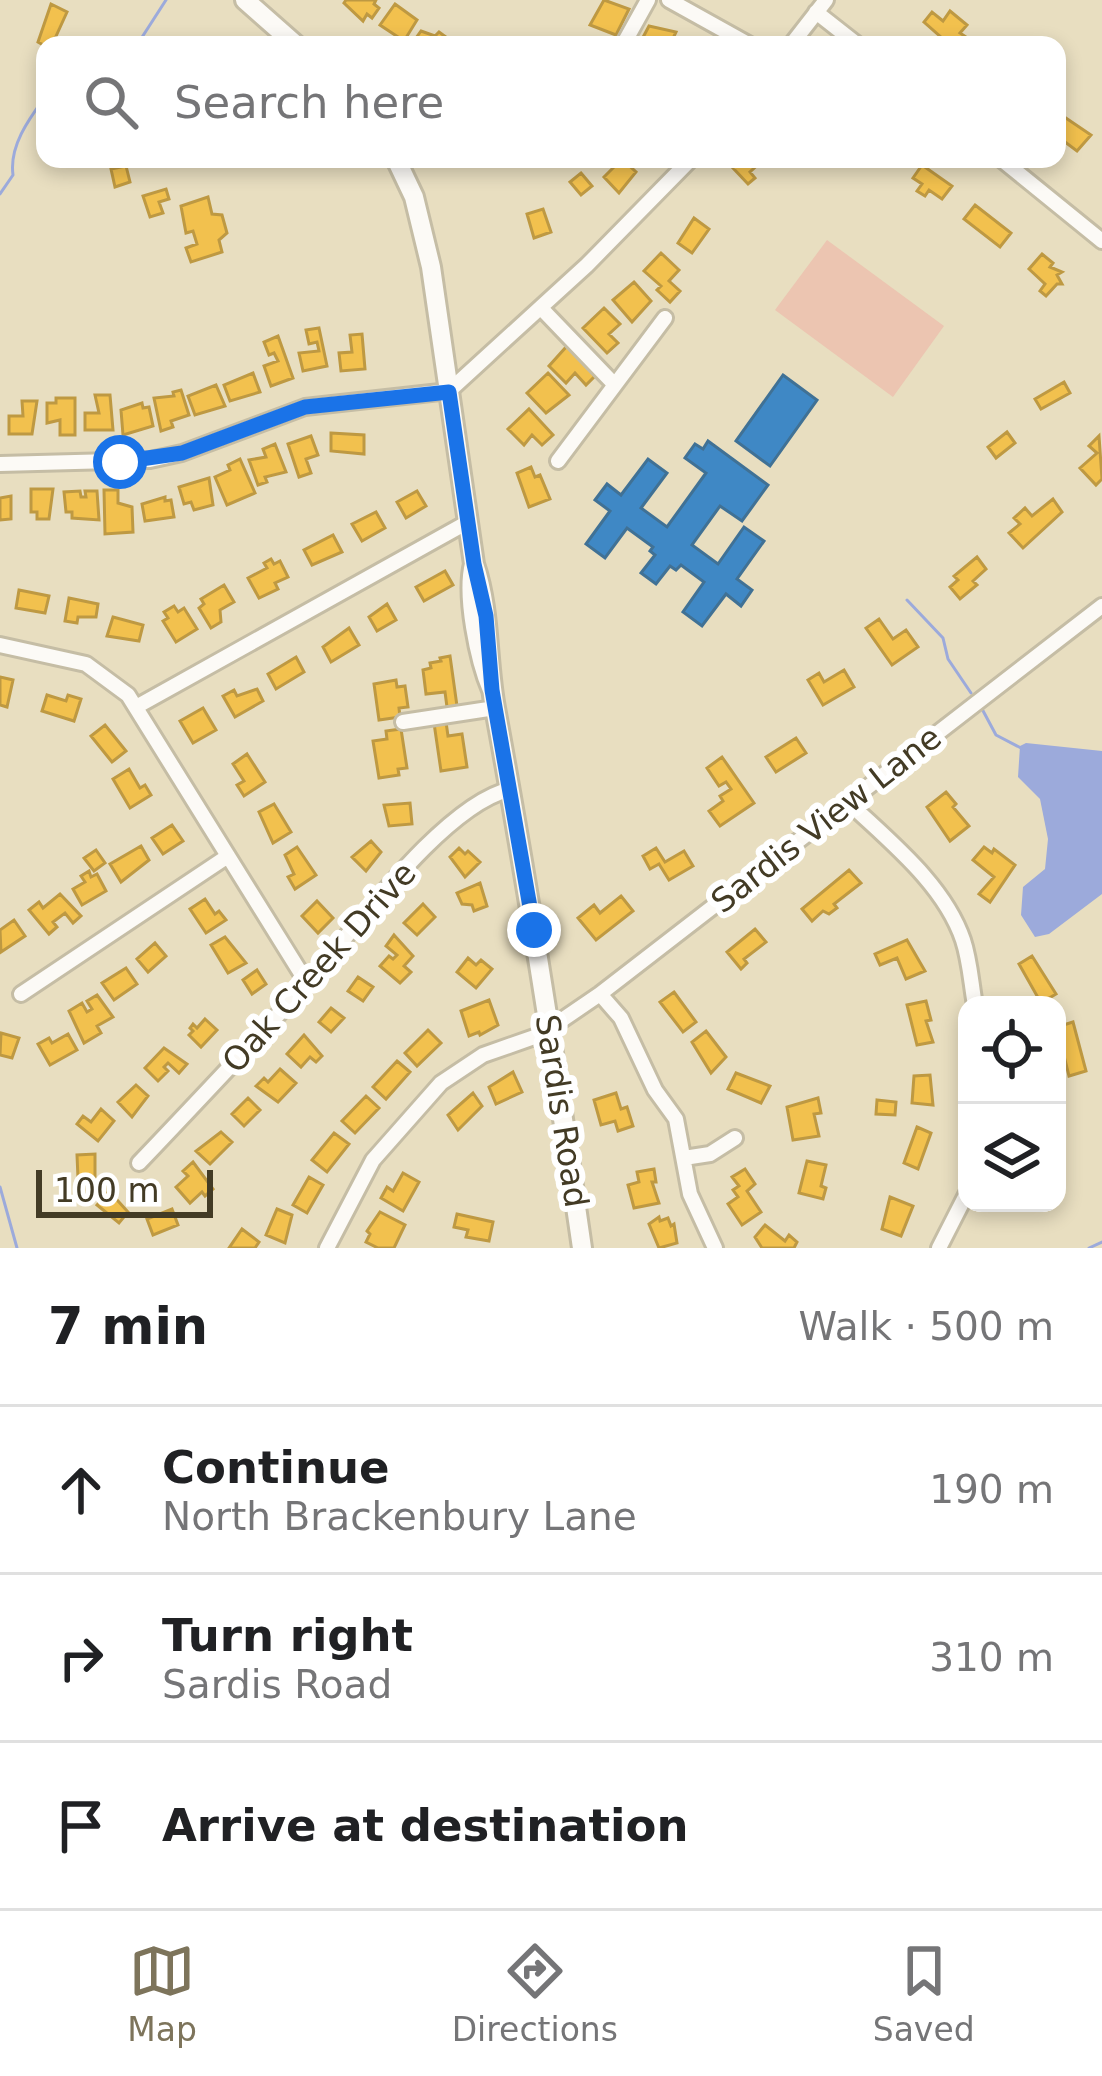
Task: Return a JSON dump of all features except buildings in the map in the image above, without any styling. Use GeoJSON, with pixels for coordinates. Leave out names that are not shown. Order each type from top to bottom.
{"type":"FeatureCollection","features":[{"type":"Feature","properties":{"kind":"main road"},"geometry":{"type":"LineString","coordinates":[[245,0],[286,36]]}},
{"type":"Feature","properties":{"kind":"main road","name":"Sardis Road"},"geometry":{"type":"LineString","coordinates":[[399,168],[424,235],[582,1248]]}},
{"type":"Feature","properties":{"kind":"street"},"geometry":{"type":"LineString","coordinates":[[628,36],[647,0]]}},
{"type":"Feature","properties":{"kind":"street"},"geometry":{"type":"LineString","coordinates":[[669,0],[734,36]]}},
{"type":"Feature","properties":{"kind":"street"},"geometry":{"type":"LineString","coordinates":[[798,36],[821,6],[849,36]]}},
{"type":"Feature","properties":{"kind":"street"},"geometry":{"type":"LineString","coordinates":[[0,464],[150,460],[182,453],[305,407],[449,392],[682,168]]}},
{"type":"Feature","properties":{"kind":"street"},"geometry":{"type":"LineString","coordinates":[[1012,168],[1102,241]]}},
{"type":"Feature","properties":{"kind":"street"},"geometry":{"type":"LineString","coordinates":[[541,308],[613,383]]}},
{"type":"Feature","properties":{"kind":"street"},"geometry":{"type":"LineString","coordinates":[[558,461],[665,318]]}},
{"type":"Feature","properties":{"kind":"street"},"geometry":{"type":"LineString","coordinates":[[136,707],[468,522]]}},
{"type":"Feature","properties":{"kind":"street","name":"Sardis View Lane"},"geometry":{"type":"LineString","coordinates":[[327,1248],[373,1160],[441,1083],[483,1054],[549,1030],[600,994],[1102,606]]}},
{"type":"Feature","properties":{"kind":"street"},"geometry":{"type":"LineString","coordinates":[[0,645],[86,664],[111,680],[136,707],[307,983]]}},
{"type":"Feature","properties":{"kind":"street"},"geometry":{"type":"LineString","coordinates":[[403,722],[494,699]]}},
{"type":"Feature","properties":{"kind":"street","name":"Oak Creek Drive"},"geometry":{"type":"LineString","coordinates":[[139,1163],[439,835],[480,801],[512,789]]}},
{"type":"Feature","properties":{"kind":"street"},"geometry":{"type":"LineString","coordinates":[[848,802],[946,906],[962,937],[973,996]]}},
{"type":"Feature","properties":{"kind":"street"},"geometry":{"type":"LineString","coordinates":[[21,994],[228,856]]}},
{"type":"Feature","properties":{"kind":"street"},"geometry":{"type":"LineString","coordinates":[[600,994],[621,1018],[655,1090],[676,1119],[696,1214],[715,1248]]}},
{"type":"Feature","properties":{"kind":"street"},"geometry":{"type":"LineString","coordinates":[[684,1158],[710,1154],[735,1138]]}},
{"type":"Feature","properties":{"kind":"street"},"geometry":{"type":"LineString","coordinates":[[939,1248],[958,1211]]}},
{"type":"Feature","properties":{"kind":"shaded area"},"geometry":{"type":"Polygon","coordinates":[[[827,240],[944,326],[893,397],[775,310],[827,240]]]}},
{"type":"Feature","properties":{"kind":"water"},"geometry":{"type":"Polygon","coordinates":[[[1020,746],[1102,751],[1102,894],[1049,934],[1035,937],[1021,915],[1023,887],[1045,869],[1048,839],[1040,799],[1018,777],[1020,746]]]}},
{"type":"Feature","properties":{"kind":"waterway"},"geometry":{"type":"LineString","coordinates":[[143,36],[166,0]]}},
{"type":"Feature","properties":{"kind":"waterway"},"geometry":{"type":"LineString","coordinates":[[0,194],[13,175],[14,154],[36,110]]}},
{"type":"Feature","properties":{"kind":"waterway"},"geometry":{"type":"LineString","coordinates":[[907,600],[943,638],[948,659],[971,693]]}},
{"type":"Feature","properties":{"kind":"waterway"},"geometry":{"type":"LineString","coordinates":[[981,707],[996,735],[1021,748]]}},
{"type":"Feature","properties":{"kind":"waterway"},"geometry":{"type":"LineString","coordinates":[[0,1187],[17,1248]]}},
{"type":"Feature","properties":{"kind":"waterway"},"geometry":{"type":"LineString","coordinates":[[1089,1248],[1102,1242]]}},
{"type":"Feature","properties":{"kind":"route"},"geometry":{"type":"LineString","coordinates":[[120,462],[182,453],[305,407],[449,392],[486,616],[492,690],[534,930]]}}]}
